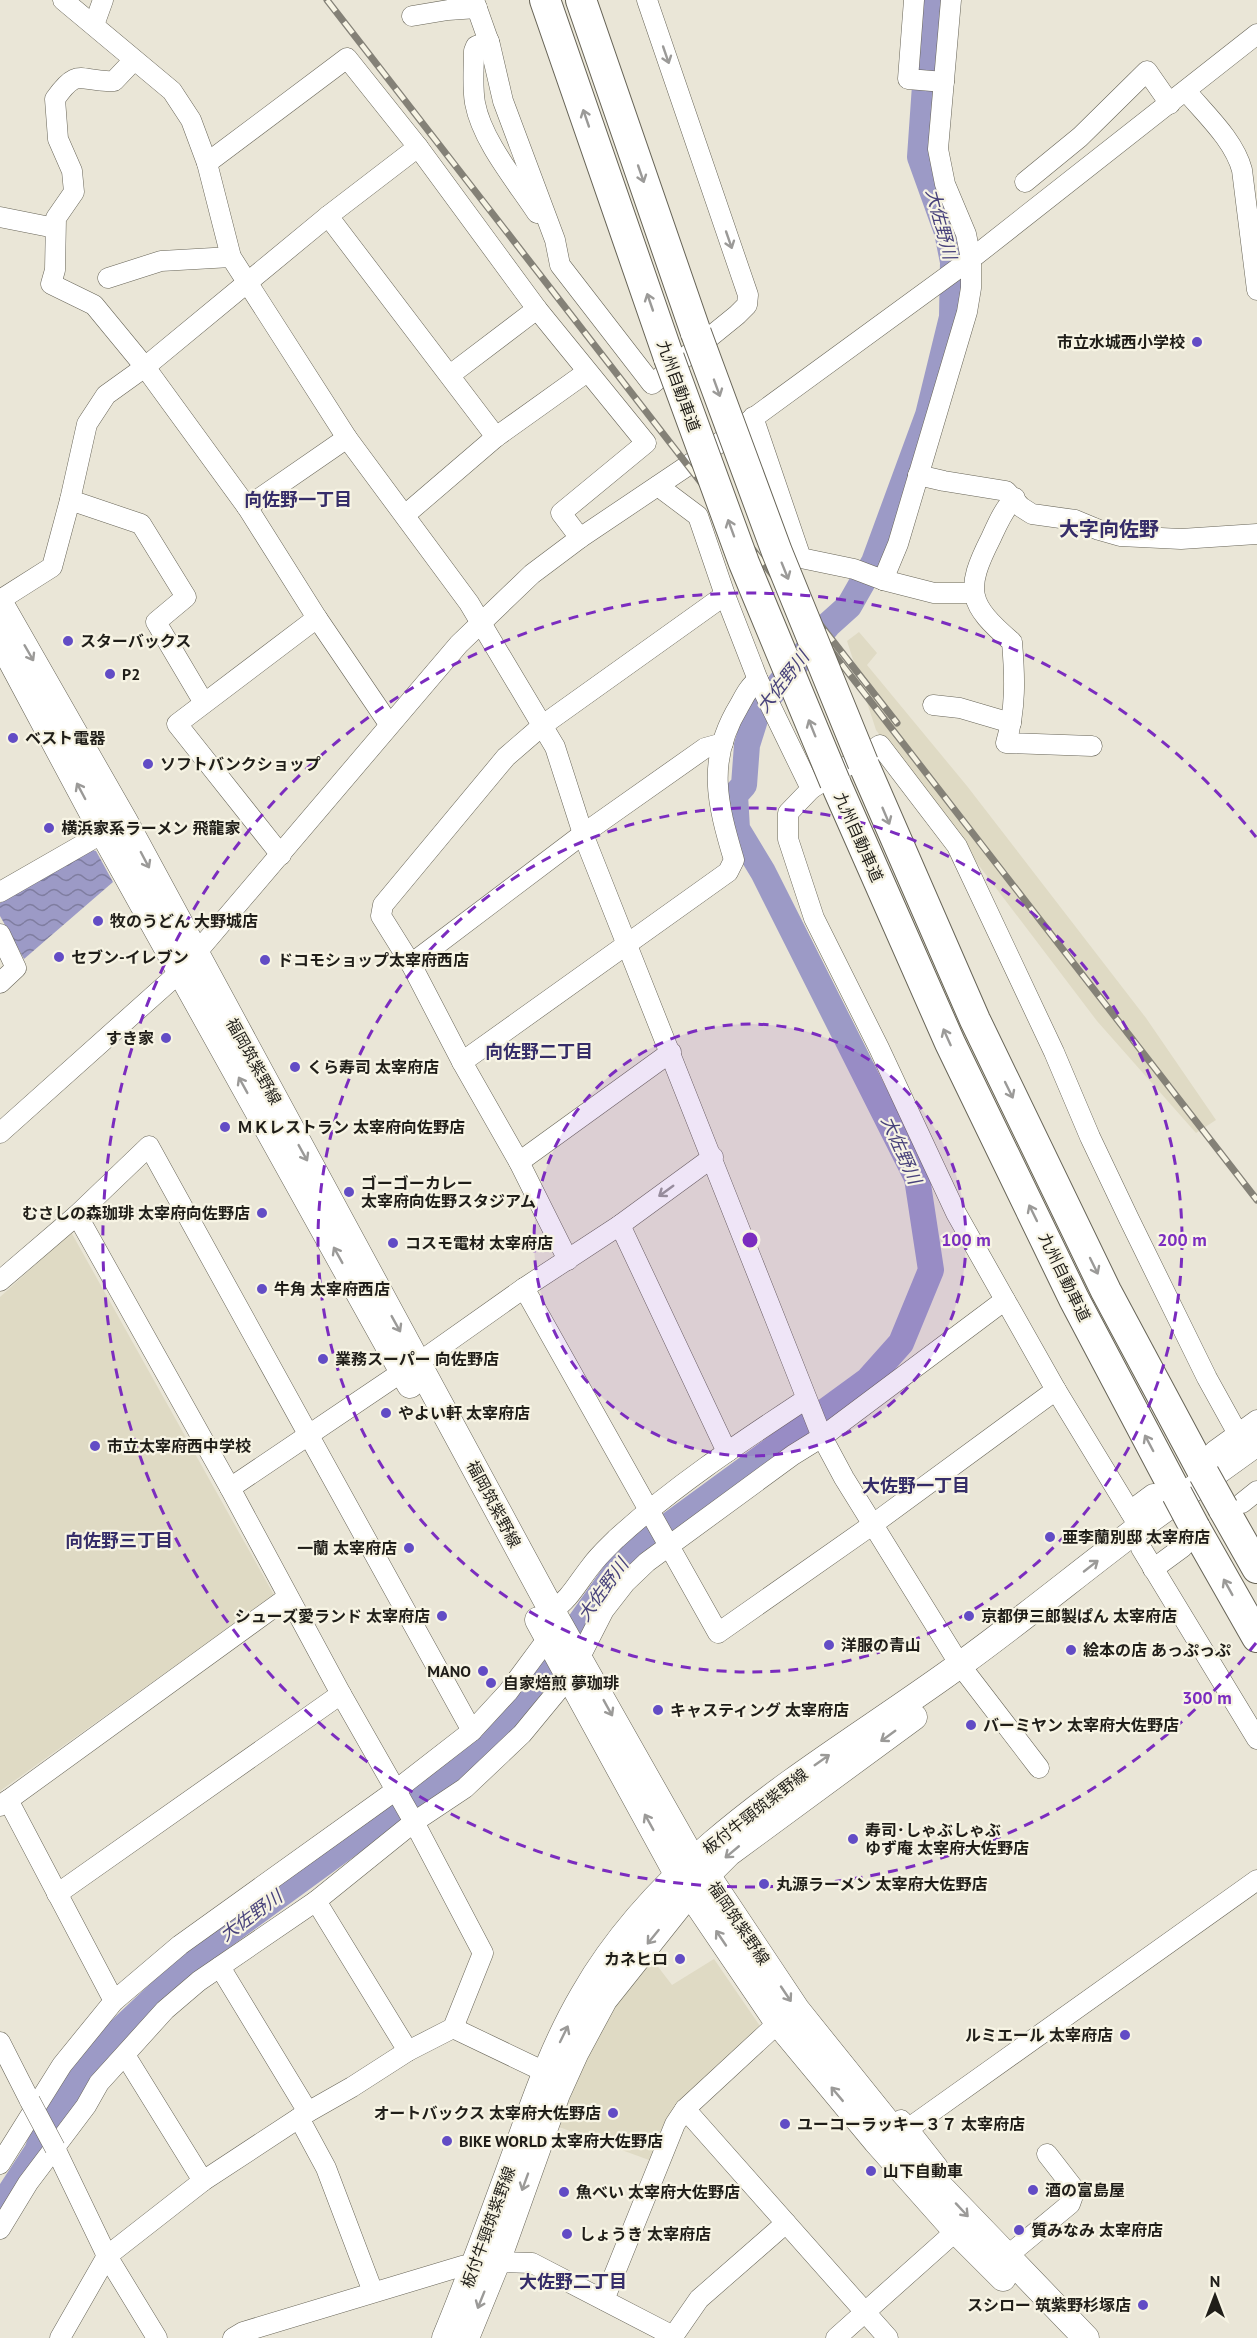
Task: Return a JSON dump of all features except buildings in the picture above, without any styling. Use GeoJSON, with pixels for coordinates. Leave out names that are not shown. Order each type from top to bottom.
{"type":"FeatureCollection","features":[{"type":"Feature","properties":{"kind":"highway","name":"九州自動車道"},"geometry":{"type":"LineString","coordinates":[[545,0],[669,358],[823,786],[1074,1299],[1165,1494],[1189,1537],[1257,1638]]}},
{"type":"Feature","properties":{"kind":"highway","name":"九州自動車道"},"geometry":{"type":"LineString","coordinates":[[581,0],[707,331],[777,552],[863,763],[975,1020],[1106,1291],[1209,1462],[1241,1501],[1257,1568]]}},
{"type":"Feature","properties":{"kind":"main road","name":"福岡筑紫野線"},"geometry":{"type":"LineString","coordinates":[[0,601],[124,820],[188,963]]}},
{"type":"Feature","properties":{"kind":"main road","name":"福岡筑紫野線"},"geometry":{"type":"LineString","coordinates":[[0,640],[103,833],[188,963],[553,1624],[574,1667],[778,2023],[876,2141],[956,2231],[1062,2338]]}},
{"type":"Feature","properties":{"kind":"main road","name":"板付牛頸筑紫野線"},"geometry":{"type":"LineString","coordinates":[[466,2338],[486,2263],[545,2072],[583,1995],[624,1934],[692,1875],[729,1853],[965,1670],[1095,1585],[1248,1438]]}},
{"type":"Feature","properties":{"kind":"main road","name":"板付牛頸筑紫野線"},"geometry":{"type":"LineString","coordinates":[[1141,1539],[1257,1465]]}},
{"type":"Feature","properties":{"kind":"main road","name":"福岡筑紫野線"},"geometry":{"type":"LineString","coordinates":[[692,1875],[932,2178],[1086,2338]]}},
{"type":"Feature","properties":{"kind":"main road","name":"板付牛頸筑紫野線"},"geometry":{"type":"LineString","coordinates":[[445,2338],[486,2263],[576,2052],[604,2000],[692,1875]]}},
{"type":"Feature","properties":{"kind":"street"},"geometry":{"type":"LineString","coordinates":[[63,0],[172,91],[191,120],[207,163],[231,257],[347,438],[469,603],[543,725],[555,747],[583,834],[713,1157],[820,1434],[872,1525],[965,1670],[1039,1767]]}},
{"type":"Feature","properties":{"kind":"street"},"geometry":{"type":"LineString","coordinates":[[94,25],[103,0]]}},
{"type":"Feature","properties":{"kind":"street"},"geometry":{"type":"LineString","coordinates":[[412,16],[476,4],[489,41],[503,101],[548,219],[560,265],[652,384],[707,331],[747,305],[748,295],[647,0]]}},
{"type":"Feature","properties":{"kind":"street"},"geometry":{"type":"LineString","coordinates":[[914,0],[908,79],[944,82]]}},
{"type":"Feature","properties":{"kind":"street"},"geometry":{"type":"LineString","coordinates":[[883,580],[898,544],[967,312],[971,288],[971,259],[966,234],[945,184],[938,149],[951,0]]}},
{"type":"Feature","properties":{"kind":"street"},"geometry":{"type":"LineString","coordinates":[[0,1133],[188,963],[389,724],[480,622],[532,574],[804,382],[971,259],[1257,34]]}},
{"type":"Feature","properties":{"kind":"street"},"geometry":{"type":"LineString","coordinates":[[489,41],[476,46],[474,51],[475,101],[478,117],[485,133],[539,217],[548,219]]}},
{"type":"Feature","properties":{"kind":"street"},"geometry":{"type":"LineString","coordinates":[[207,163],[347,58],[418,147],[537,309],[646,443],[561,513],[580,538]]}},
{"type":"Feature","properties":{"kind":"street"},"geometry":{"type":"LineString","coordinates":[[134,60],[114,81],[97,82],[82,77],[71,79],[55,99],[58,140],[72,171],[74,192],[69,202],[60,211],[55,228],[55,270],[51,284],[94,305],[145,367],[247,507],[317,618],[389,724]]}},
{"type":"Feature","properties":{"kind":"street"},"geometry":{"type":"LineString","coordinates":[[1025,182],[1080,137],[1147,71],[1170,104]]}},
{"type":"Feature","properties":{"kind":"street"},"geometry":{"type":"LineString","coordinates":[[1186,91],[1232,146],[1239,158],[1251,199],[1257,290]]}},
{"type":"Feature","properties":{"kind":"street"},"geometry":{"type":"LineString","coordinates":[[0,601],[52,567],[87,424],[106,395],[145,367],[328,216],[418,147]]}},
{"type":"Feature","properties":{"kind":"street"},"geometry":{"type":"LineString","coordinates":[[328,216],[496,436]]}},
{"type":"Feature","properties":{"kind":"street"},"geometry":{"type":"LineString","coordinates":[[0,217],[55,228]]}},
{"type":"Feature","properties":{"kind":"street"},"geometry":{"type":"LineString","coordinates":[[108,278],[161,261],[231,257]]}},
{"type":"Feature","properties":{"kind":"street"},"geometry":{"type":"LineString","coordinates":[[450,375],[537,309]]}},
{"type":"Feature","properties":{"kind":"street"},"geometry":{"type":"LineString","coordinates":[[405,515],[496,436],[587,372]]}},
{"type":"Feature","properties":{"kind":"street"},"geometry":{"type":"LineString","coordinates":[[753,417],[801,558],[854,569],[883,580],[934,593],[973,593]]}},
{"type":"Feature","properties":{"kind":"street"},"geometry":{"type":"LineString","coordinates":[[247,507],[347,438]]}},
{"type":"Feature","properties":{"kind":"street"},"geometry":{"type":"LineString","coordinates":[[918,475],[1006,491],[1021,507],[1032,514],[1075,520],[1120,536],[1181,539],[1257,534]]}},
{"type":"Feature","properties":{"kind":"street"},"geometry":{"type":"LineString","coordinates":[[658,486],[698,516],[724,595],[758,680],[823,786]]}},
{"type":"Feature","properties":{"kind":"street"},"geometry":{"type":"LineString","coordinates":[[1014,498],[997,526],[975,573],[973,593],[980,610],[992,625],[1012,642],[1016,678],[1011,723],[1006,743],[1092,746]]}},
{"type":"Feature","properties":{"kind":"street"},"geometry":{"type":"LineString","coordinates":[[70,500],[141,524],[186,597],[156,622],[204,703]]}},
{"type":"Feature","properties":{"kind":"street"},"geometry":{"type":"LineString","coordinates":[[568,1260],[519,1162],[462,1062],[411,964],[381,916],[383,906],[506,757],[543,725],[724,595]]}},
{"type":"Feature","properties":{"kind":"street"},"geometry":{"type":"LineString","coordinates":[[281,855],[177,724],[317,618]]}},
{"type":"Feature","properties":{"kind":"street"},"geometry":{"type":"LineString","coordinates":[[462,1062],[728,872],[734,860],[719,811],[717,763],[733,715],[752,685],[758,680]]}},
{"type":"Feature","properties":{"kind":"street"},"geometry":{"type":"LineString","coordinates":[[933,705],[960,708],[1011,723]]}},
{"type":"Feature","properties":{"kind":"street"},"geometry":{"type":"LineString","coordinates":[[411,964],[583,834],[705,748],[723,743]]}},
{"type":"Feature","properties":{"kind":"street"},"geometry":{"type":"LineString","coordinates":[[1248,1438],[1208,1378],[1129,1219],[958,846],[880,745],[788,813],[788,839],[814,918],[879,1048],[956,1213],[1257,1739]]}},
{"type":"Feature","properties":{"kind":"street"},"geometry":{"type":"LineString","coordinates":[[0,892],[103,833]]}},
{"type":"Feature","properties":{"kind":"street"},"geometry":{"type":"LineString","coordinates":[[0,934],[16,968],[0,983]]}},
{"type":"Feature","properties":{"kind":"street"},"geometry":{"type":"LineString","coordinates":[[519,1162],[671,1052]]}},
{"type":"Feature","properties":{"kind":"street"},"geometry":{"type":"LineString","coordinates":[[0,1281],[77,1215],[149,1146],[472,1731]]}},
{"type":"Feature","properties":{"kind":"street"},"geometry":{"type":"LineString","coordinates":[[230,1488],[620,1225],[713,1157]]}},
{"type":"Feature","properties":{"kind":"street"},"geometry":{"type":"LineString","coordinates":[[60,2338],[107,2256],[202,2181],[303,2115],[408,2051],[453,2028],[483,1953],[414,1822],[77,1215]]}},
{"type":"Feature","properties":{"kind":"street"},"geometry":{"type":"LineString","coordinates":[[620,1225],[727,1452]]}},
{"type":"Feature","properties":{"kind":"street"},"geometry":{"type":"LineString","coordinates":[[524,1288],[718,1633],[872,1525],[1056,1390]]}},
{"type":"Feature","properties":{"kind":"street"},"geometry":{"type":"LineString","coordinates":[[0,2229],[28,2183],[99,2084],[165,2010],[199,1981],[316,1901],[414,1822],[465,1788],[522,1734],[574,1667],[604,1610],[625,1583],[667,1542],[793,1455],[1005,1300]]}},
{"type":"Feature","properties":{"kind":"street"},"geometry":{"type":"LineString","coordinates":[[1,2159],[62,2065],[114,2001],[180,1945],[396,1791],[472,1731],[508,1692],[553,1624],[564,1603],[592,1564],[617,1539],[652,1516],[727,1452],[807,1402]]}},
{"type":"Feature","properties":{"kind":"street"},"geometry":{"type":"LineString","coordinates":[[1209,1462],[1248,1438],[1257,1420]]}},
{"type":"Feature","properties":{"kind":"street"},"geometry":{"type":"LineString","coordinates":[[1141,1539],[1165,1494]]}},
{"type":"Feature","properties":{"kind":"street"},"geometry":{"type":"LineString","coordinates":[[1141,1539],[1189,1537]]}},
{"type":"Feature","properties":{"kind":"street"},"geometry":{"type":"LineString","coordinates":[[114,2001],[57,1894],[4,1803],[288,1597]]}},
{"type":"Feature","properties":{"kind":"street"},"geometry":{"type":"LineString","coordinates":[[57,1894],[341,1694]]}},
{"type":"Feature","properties":{"kind":"street"},"geometry":{"type":"LineString","coordinates":[[909,2128],[1257,1880]]}},
{"type":"Feature","properties":{"kind":"street"},"geometry":{"type":"LineString","coordinates":[[316,1901],[408,2051]]}},
{"type":"Feature","properties":{"kind":"street"},"geometry":{"type":"LineString","coordinates":[[220,1967],[303,2115],[326,2168],[373,2292]]}},
{"type":"Feature","properties":{"kind":"street"},"geometry":{"type":"LineString","coordinates":[[604,2300],[675,2124],[685,2109],[778,2023]]}},
{"type":"Feature","properties":{"kind":"street"},"geometry":{"type":"LineString","coordinates":[[453,2028],[545,2072]]}},
{"type":"Feature","properties":{"kind":"street"},"geometry":{"type":"LineString","coordinates":[[0,2042],[107,2256],[158,2338]]}},
{"type":"Feature","properties":{"kind":"street"},"geometry":{"type":"LineString","coordinates":[[125,2055],[202,2181]]}},
{"type":"Feature","properties":{"kind":"street"},"geometry":{"type":"LineString","coordinates":[[859,2087],[877,2095],[909,2128],[938,2167],[932,2178]]}},
{"type":"Feature","properties":{"kind":"street"},"geometry":{"type":"LineString","coordinates":[[685,2109],[888,2338]]}},
{"type":"Feature","properties":{"kind":"street"},"geometry":{"type":"LineString","coordinates":[[1006,2257],[1070,2204],[1075,2190],[1047,2154]]}},
{"type":"Feature","properties":{"kind":"street"},"geometry":{"type":"LineString","coordinates":[[233,2338],[243,2332],[373,2292],[462,2266],[486,2263],[532,2263],[673,2337],[699,2299],[786,2223]]}},
{"type":"Feature","properties":{"kind":"street"},"geometry":{"type":"LineString","coordinates":[[836,2338],[956,2231]]}},
{"type":"Feature","properties":{"kind":"shaded area"},"geometry":{"type":"Polygon","coordinates":[[[859,632],[877,653],[867,665],[967,786],[1146,1018],[1216,1120],[1196,1133],[1097,1021],[876,730],[847,641],[859,632]]]}},
{"type":"Feature","properties":{"kind":"shaded area","name":"市立太宰府西中学校"},"geometry":{"type":"Polygon","coordinates":[[[71,1232],[274,1595],[0,1791],[0,1297],[71,1232]]]}},
{"type":"Feature","properties":{"kind":"shaded area","name":"オートバックス 太宰府大佐野店"},"geometry":{"type":"Polygon","coordinates":[[[652,1959],[672,1985],[714,1959],[762,2029],[715,2067],[687,2098],[670,2119],[649,2160],[559,2127],[584,2061],[611,2013],[652,1959]]]}},
{"type":"Feature","properties":{"kind":"water"},"geometry":{"type":"Polygon","coordinates":[[[89,849],[96,851],[113,882],[24,959],[0,916],[0,903],[89,849]]]}},
{"type":"Feature","properties":{"kind":"waterway","name":"大佐野川"},"geometry":{"type":"LineString","coordinates":[[0,2208],[37,2151],[51,2114],[117,2033],[207,1948],[503,1732],[627,1556],[868,1380],[901,1343],[931,1270],[917,1178],[763,872],[737,829],[735,795],[744,785],[747,745],[758,710],[829,624],[849,606],[874,562],[928,415],[952,317],[953,262],[947,232],[920,157],[931,0]]}},
{"type":"Feature","properties":{"kind":"railway"},"geometry":{"type":"LineString","coordinates":[[327,0],[1257,1200]]}},
{"type":"Feature","properties":{"kind":"railway"},"geometry":{"type":"LineString","coordinates":[[790,586],[897,723]]}},
{"type":"Feature","properties":{"kind":"place","name":"市立水城西小学校"},"geometry":{"type":"Point","coordinates":[1197,342]}},
{"type":"Feature","properties":{"kind":"place","name":"スターバックス"},"geometry":{"type":"Point","coordinates":[68,641]}},
{"type":"Feature","properties":{"kind":"place","name":"P2"},"geometry":{"type":"Point","coordinates":[110,674]}},
{"type":"Feature","properties":{"kind":"place","name":"ベスト電器"},"geometry":{"type":"Point","coordinates":[13,738]}},
{"type":"Feature","properties":{"kind":"place","name":"ソフトバンクショップ"},"geometry":{"type":"Point","coordinates":[148,764]}},
{"type":"Feature","properties":{"kind":"place","name":"横浜家系ラーメン 飛龍家"},"geometry":{"type":"Point","coordinates":[49,828]}},
{"type":"Feature","properties":{"kind":"place","name":"牧のうどん 大野城店"},"geometry":{"type":"Point","coordinates":[98,921]}},
{"type":"Feature","properties":{"kind":"place","name":"セブン-イレブン"},"geometry":{"type":"Point","coordinates":[59,957]}},
{"type":"Feature","properties":{"kind":"place","name":"ドコモショップ太宰府西店"},"geometry":{"type":"Point","coordinates":[265,960]}},
{"type":"Feature","properties":{"kind":"place","name":"すき家"},"geometry":{"type":"Point","coordinates":[166,1038]}},
{"type":"Feature","properties":{"kind":"place","name":"くら寿司 太宰府店"},"geometry":{"type":"Point","coordinates":[295,1067]}},
{"type":"Feature","properties":{"kind":"place","name":"ＭＫレストラン 太宰府向佐野店"},"geometry":{"type":"Point","coordinates":[225,1127]}},
{"type":"Feature","properties":{"kind":"place","name":"ゴーゴーカレー 太宰府向佐野スタジアム"},"geometry":{"type":"Point","coordinates":[349,1192]}},
{"type":"Feature","properties":{"kind":"place","name":"むさしの森珈琲 太宰府向佐野店"},"geometry":{"type":"Point","coordinates":[262,1213]}},
{"type":"Feature","properties":{"kind":"place","name":"コスモ電材 太宰府店"},"geometry":{"type":"Point","coordinates":[393,1243]}},
{"type":"Feature","properties":{"kind":"place","name":"牛角 太宰府西店"},"geometry":{"type":"Point","coordinates":[262,1289]}},
{"type":"Feature","properties":{"kind":"place","name":"業務スーパー 向佐野店"},"geometry":{"type":"Point","coordinates":[323,1359]}},
{"type":"Feature","properties":{"kind":"place","name":"やよい軒 太宰府店"},"geometry":{"type":"Point","coordinates":[386,1413]}},
{"type":"Feature","properties":{"kind":"place","name":"市立太宰府西中学校"},"geometry":{"type":"Point","coordinates":[95,1446]}},
{"type":"Feature","properties":{"kind":"place","name":"亜李蘭別邸 太宰府店"},"geometry":{"type":"Point","coordinates":[1050,1537]}},
{"type":"Feature","properties":{"kind":"place","name":"一蘭 太宰府店"},"geometry":{"type":"Point","coordinates":[409,1548]}},
{"type":"Feature","properties":{"kind":"place","name":"シューズ愛ランド 太宰府店"},"geometry":{"type":"Point","coordinates":[442,1616]}},
{"type":"Feature","properties":{"kind":"place","name":"京都伊三郎製ぱん 太宰府店"},"geometry":{"type":"Point","coordinates":[969,1616]}},
{"type":"Feature","properties":{"kind":"place","name":"洋服の青山"},"geometry":{"type":"Point","coordinates":[829,1645]}},
{"type":"Feature","properties":{"kind":"place","name":"絵本の店 あっぷっぷ"},"geometry":{"type":"Point","coordinates":[1071,1650]}},
{"type":"Feature","properties":{"kind":"place","name":"MANO"},"geometry":{"type":"Point","coordinates":[483,1671]}},
{"type":"Feature","properties":{"kind":"place","name":"自家焙煎 夢珈琲"},"geometry":{"type":"Point","coordinates":[491,1683]}},
{"type":"Feature","properties":{"kind":"place","name":"キャスティング 太宰府店"},"geometry":{"type":"Point","coordinates":[658,1710]}},
{"type":"Feature","properties":{"kind":"place","name":"バーミヤン 太宰府大佐野店"},"geometry":{"type":"Point","coordinates":[971,1725]}},
{"type":"Feature","properties":{"kind":"place","name":"寿司･しゃぶしゃぶ ゆず庵 太宰府大佐野店"},"geometry":{"type":"Point","coordinates":[853,1839]}},
{"type":"Feature","properties":{"kind":"place","name":"丸源ラーメン 太宰府大佐野店"},"geometry":{"type":"Point","coordinates":[764,1884]}},
{"type":"Feature","properties":{"kind":"place","name":"カネヒロ"},"geometry":{"type":"Point","coordinates":[680,1959]}},
{"type":"Feature","properties":{"kind":"place","name":"ルミエール 太宰府店"},"geometry":{"type":"Point","coordinates":[1125,2035]}},
{"type":"Feature","properties":{"kind":"place","name":"オートバックス 太宰府大佐野店"},"geometry":{"type":"Point","coordinates":[613,2113]}},
{"type":"Feature","properties":{"kind":"place","name":"ユーコーラッキー３７ 太宰府店"},"geometry":{"type":"Point","coordinates":[785,2124]}},
{"type":"Feature","properties":{"kind":"place","name":"BIKE WORLD 太宰府大佐野店"},"geometry":{"type":"Point","coordinates":[447,2141]}},
{"type":"Feature","properties":{"kind":"place","name":"山下自動車"},"geometry":{"type":"Point","coordinates":[871,2171]}},
{"type":"Feature","properties":{"kind":"place","name":"酒の富島屋"},"geometry":{"type":"Point","coordinates":[1033,2190]}},
{"type":"Feature","properties":{"kind":"place","name":"魚べい 太宰府大佐野店"},"geometry":{"type":"Point","coordinates":[564,2192]}},
{"type":"Feature","properties":{"kind":"place","name":"質みなみ 太宰府店"},"geometry":{"type":"Point","coordinates":[1019,2230]}},
{"type":"Feature","properties":{"kind":"place","name":"しょうき 太宰府店"},"geometry":{"type":"Point","coordinates":[567,2234]}},
{"type":"Feature","properties":{"kind":"place","name":"スシロー 筑紫野杉塚店"},"geometry":{"type":"Point","coordinates":[1143,2305]}},
{"type":"Feature","properties":{"kind":"district","name":"向佐野一丁目"},"geometry":{"type":"Point","coordinates":[298,500]}},
{"type":"Feature","properties":{"kind":"district","name":"大字向佐野"},"geometry":{"type":"Point","coordinates":[1109,529]}},
{"type":"Feature","properties":{"kind":"district","name":"向佐野二丁目"},"geometry":{"type":"Point","coordinates":[539,1052]}},
{"type":"Feature","properties":{"kind":"district","name":"大佐野一丁目"},"geometry":{"type":"Point","coordinates":[916,1486]}},
{"type":"Feature","properties":{"kind":"district","name":"向佐野三丁目"},"geometry":{"type":"Point","coordinates":[119,1541]}},
{"type":"Feature","properties":{"kind":"district","name":"大佐野二丁目"},"geometry":{"type":"Point","coordinates":[573,2282]}}]}
